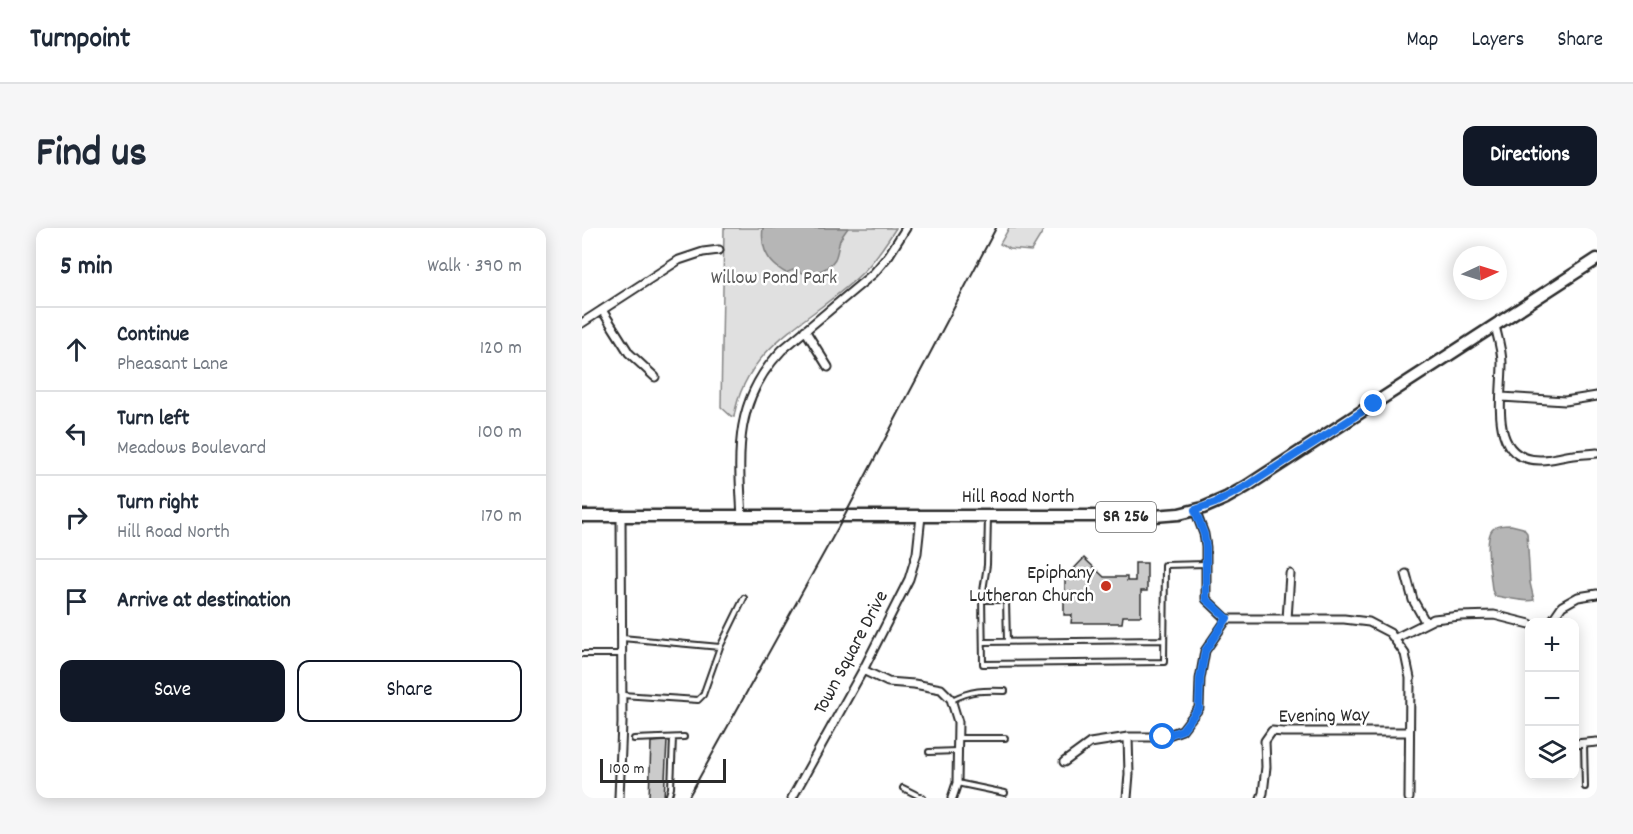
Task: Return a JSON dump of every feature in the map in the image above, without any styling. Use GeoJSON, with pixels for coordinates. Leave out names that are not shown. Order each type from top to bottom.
{"type":"FeatureCollection","features":[{"type":"Feature","properties":{"kind":"main road","name":"Hill Road North"},"geometry":{"type":"LineString","coordinates":[[582,516],[1154,516],[1195,510],[1215,503],[1247,486],[1597,259]]}},
{"type":"Feature","properties":{"kind":"street"},"geometry":{"type":"LineString","coordinates":[[742,517],[741,431],[747,405],[757,383],[770,362],[782,350],[874,273],[906,228]]}},
{"type":"Feature","properties":{"kind":"street"},"geometry":{"type":"LineString","coordinates":[[582,323],[679,260],[719,250]]}},
{"type":"Feature","properties":{"kind":"street"},"geometry":{"type":"LineString","coordinates":[[602,310],[629,353],[655,377]]}},
{"type":"Feature","properties":{"kind":"street"},"geometry":{"type":"LineString","coordinates":[[1495,326],[1502,359],[1501,425],[1509,448],[1519,456],[1540,460],[1597,453]]}},
{"type":"Feature","properties":{"kind":"street"},"geometry":{"type":"LineString","coordinates":[[805,330],[828,367]]}},
{"type":"Feature","properties":{"kind":"street"},"geometry":{"type":"LineString","coordinates":[[1502,397],[1565,401],[1597,396]]}},
{"type":"Feature","properties":{"kind":"street"},"geometry":{"type":"LineString","coordinates":[[1195,510],[1206,547],[1206,599],[1227,618],[1344,619],[1369,622],[1390,633],[1405,654],[1410,678],[1408,798]]}},
{"type":"Feature","properties":{"kind":"street"},"geometry":{"type":"LineString","coordinates":[[619,798],[621,516]]}},
{"type":"Feature","properties":{"kind":"street","name":"Town Square Drive"},"geometry":{"type":"LineString","coordinates":[[792,798],[896,608],[914,567],[921,516]]}},
{"type":"Feature","properties":{"kind":"street"},"geometry":{"type":"LineString","coordinates":[[1287,619],[1290,574]]}},
{"type":"Feature","properties":{"kind":"street"},"geometry":{"type":"LineString","coordinates":[[1406,574],[1413,600],[1426,623]]}},
{"type":"Feature","properties":{"kind":"street"},"geometry":{"type":"LineString","coordinates":[[1554,618],[1562,606],[1578,597],[1597,594]]}},
{"type":"Feature","properties":{"kind":"street"},"geometry":{"type":"LineString","coordinates":[[1394,639],[1434,619],[1494,615],[1525,623]]}},
{"type":"Feature","properties":{"kind":"street"},"geometry":{"type":"LineString","coordinates":[[1064,762],[1090,743],[1128,736],[1163,737],[1182,730],[1199,708],[1200,679],[1205,651],[1227,618]]}},
{"type":"Feature","properties":{"kind":"street"},"geometry":{"type":"LineString","coordinates":[[863,670],[888,682],[941,689],[952,700],[958,722],[957,783],[952,798]]}},
{"type":"Feature","properties":{"kind":"street","name":"Evening Way"},"geometry":{"type":"LineString","coordinates":[[1261,798],[1266,767],[1265,741],[1272,731],[1409,732]]}},
{"type":"Feature","properties":{"kind":"street"},"geometry":{"type":"LineString","coordinates":[[1127,798],[1128,736]]}},
{"type":"Feature","properties":{"kind":"street"},"geometry":{"type":"LineString","coordinates":[[1579,744],[1597,742]]}},
{"type":"Feature","properties":{"kind":"lane"},"geometry":{"type":"LineString","coordinates":[[988,516],[987,565],[982,600],[983,664],[1164,662],[1165,565],[1207,564]]}},
{"type":"Feature","properties":{"kind":"lane"},"geometry":{"type":"LineString","coordinates":[[621,695],[699,699],[703,694],[720,646],[744,598]]}},
{"type":"Feature","properties":{"kind":"lane"},"geometry":{"type":"LineString","coordinates":[[982,600],[1006,600],[1007,642]]}},
{"type":"Feature","properties":{"kind":"lane"},"geometry":{"type":"LineString","coordinates":[[621,638],[720,646]]}},
{"type":"Feature","properties":{"kind":"lane"},"geometry":{"type":"LineString","coordinates":[[983,642],[1164,640]]}},
{"type":"Feature","properties":{"kind":"lane"},"geometry":{"type":"LineString","coordinates":[[582,654],[621,654]]}},
{"type":"Feature","properties":{"kind":"lane"},"geometry":{"type":"LineString","coordinates":[[952,700],[975,691],[1005,691]]}},
{"type":"Feature","properties":{"kind":"lane"},"geometry":{"type":"LineString","coordinates":[[634,739],[684,737]]}},
{"type":"Feature","properties":{"kind":"lane"},"geometry":{"type":"LineString","coordinates":[[668,798],[671,788],[673,738]]}},
{"type":"Feature","properties":{"kind":"lane"},"geometry":{"type":"LineString","coordinates":[[958,738],[1005,738]]}},
{"type":"Feature","properties":{"kind":"lane"},"geometry":{"type":"LineString","coordinates":[[1584,743],[1585,787]]}},
{"type":"Feature","properties":{"kind":"lane"},"geometry":{"type":"LineString","coordinates":[[929,752],[958,750]]}},
{"type":"Feature","properties":{"kind":"lane"},"geometry":{"type":"LineString","coordinates":[[957,783],[1005,793]]}},
{"type":"Feature","properties":{"kind":"lane"},"geometry":{"type":"LineString","coordinates":[[903,788],[923,798]]}},
{"type":"Feature","properties":{"kind":"green space","name":"Willow Pond Park"},"geometry":{"type":"Polygon","coordinates":[[[724,228],[896,228],[866,269],[769,350],[753,369],[741,391],[734,417],[721,407],[724,228]]]}},
{"type":"Feature","properties":{"kind":"green space"},"geometry":{"type":"Polygon","coordinates":[[[1009,228],[1045,228],[1031,251],[1009,249],[1000,244],[1009,228]]]}},
{"type":"Feature","properties":{"kind":"shaded area"},"geometry":{"type":"Polygon","coordinates":[[[763,228],[848,228],[840,240],[835,259],[827,268],[811,273],[793,270],[786,273],[774,265],[767,255],[762,236],[763,228]]]}},
{"type":"Feature","properties":{"kind":"shaded area"},"geometry":{"type":"Polygon","coordinates":[[[1511,525],[1523,528],[1527,533],[1530,583],[1534,600],[1495,596],[1492,590],[1488,541],[1492,530],[1496,527],[1511,525]]]}},
{"type":"Feature","properties":{"kind":"building","name":"Epiphany Lutheran Church"},"geometry":{"type":"Polygon","coordinates":[[[1084,558],[1104,577],[1127,577],[1127,581],[1135,581],[1135,563],[1147,563],[1147,591],[1141,591],[1141,616],[1123,616],[1122,623],[1071,623],[1072,615],[1064,615],[1064,601],[1072,601],[1072,592],[1065,592],[1065,578],[1084,558]]]}},
{"type":"Feature","properties":{"kind":"building"},"geometry":{"type":"Polygon","coordinates":[[[667,741],[664,798],[649,798],[651,742],[667,741]]]}},
{"type":"Feature","properties":{"kind":"railway"},"geometry":{"type":"LineString","coordinates":[[688,798],[845,515],[996,228]]}},
{"type":"Feature","properties":{"kind":"place","name":"Epiphany Lutheran Church"},"geometry":{"type":"Point","coordinates":[1106,586]}},
{"type":"Feature","properties":{"kind":"route"},"geometry":{"type":"LineString","coordinates":[[1163,737],[1182,730],[1199,708],[1200,679],[1205,651],[1227,618],[1206,599],[1206,547],[1195,510],[1226,498],[1247,486],[1374,404]]}}]}
